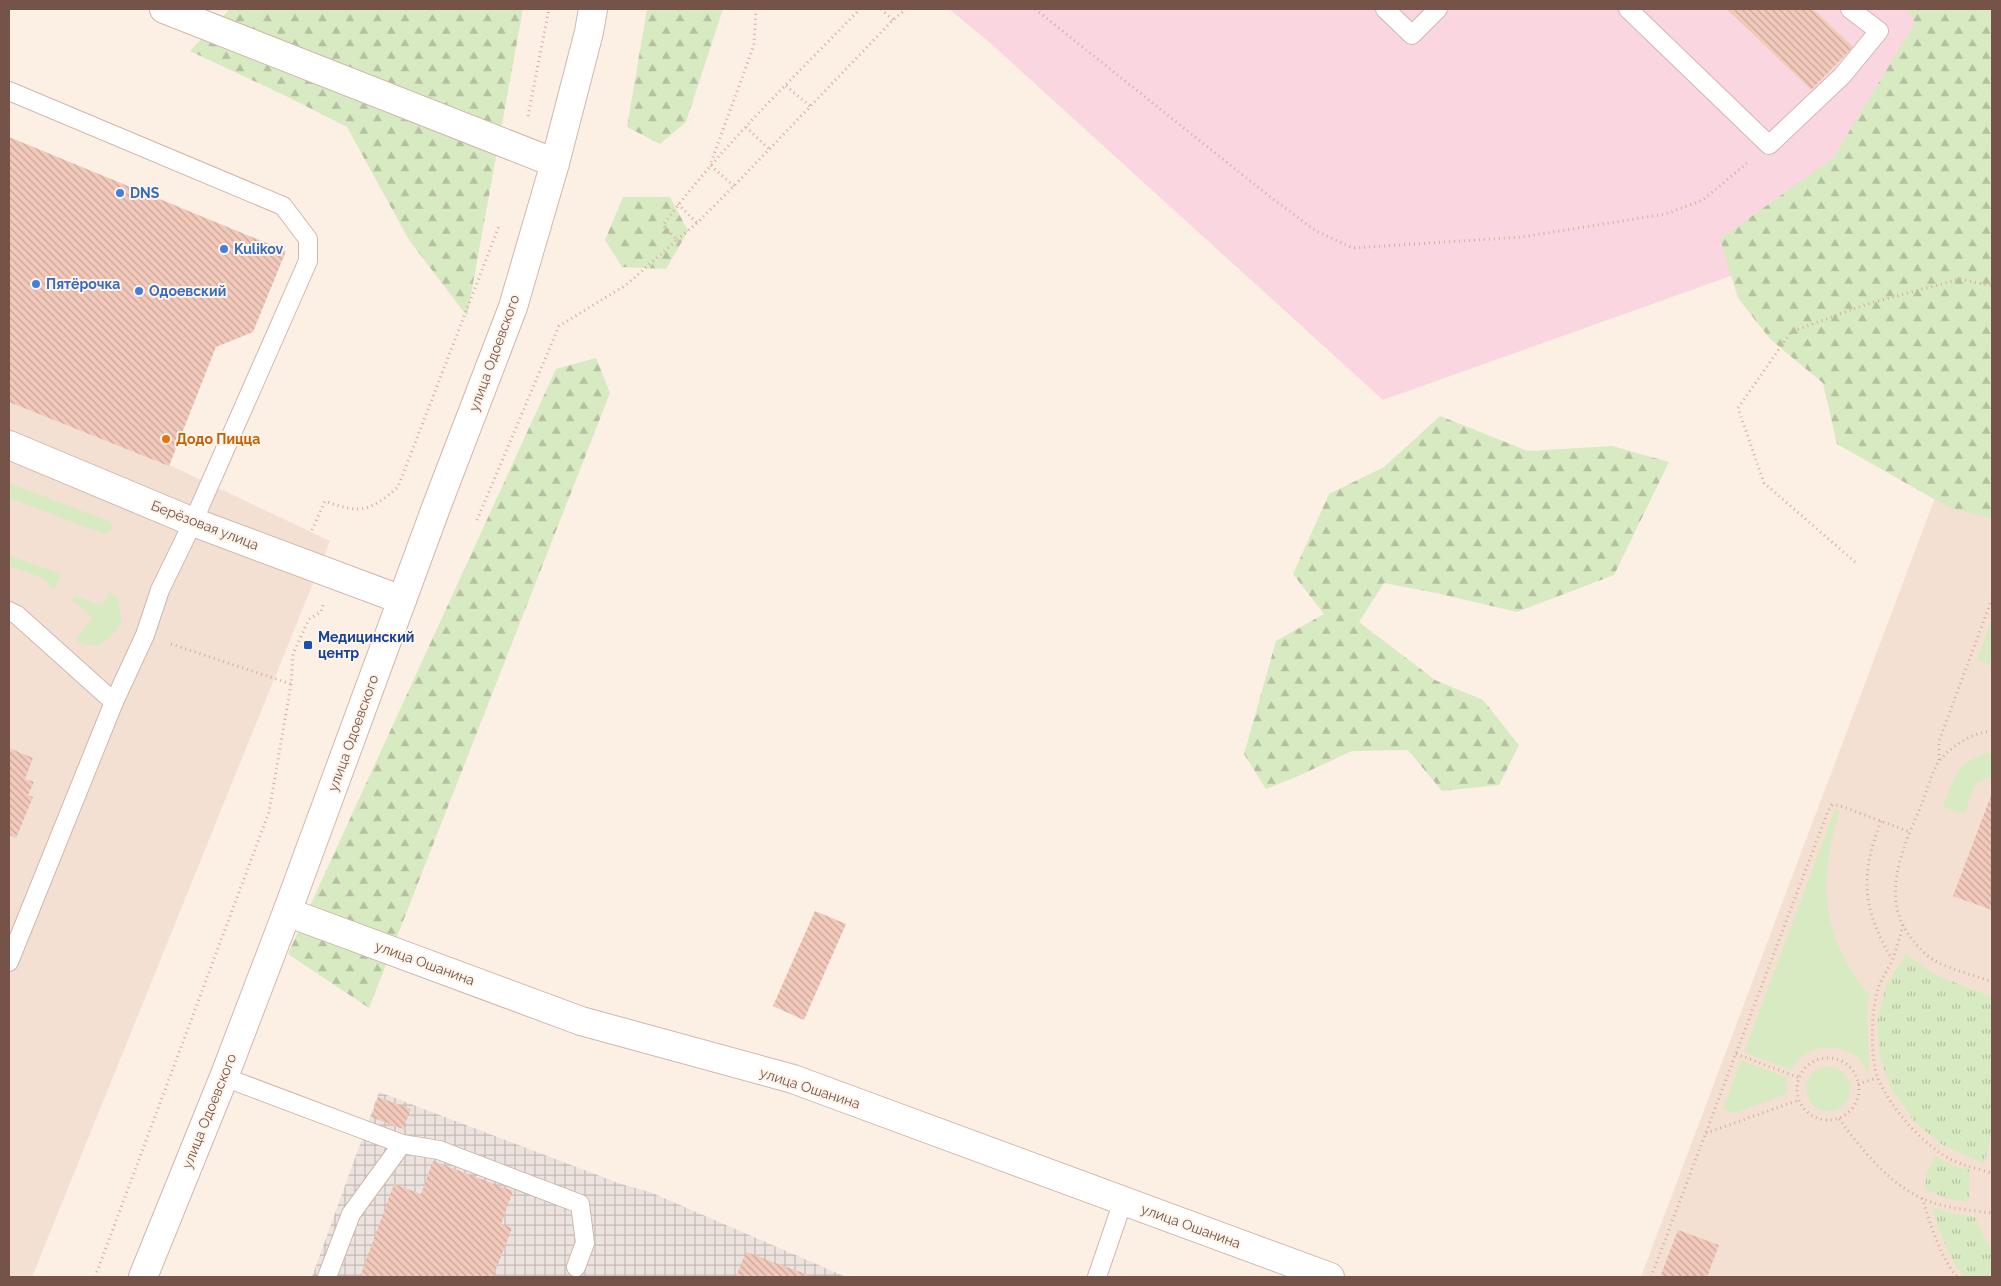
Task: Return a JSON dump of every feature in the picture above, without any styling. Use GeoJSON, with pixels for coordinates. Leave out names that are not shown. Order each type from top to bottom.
{"type":"FeatureCollection","features":[{"type":"Feature","properties":{"kind":"street"},"geometry":{"type":"LineString","coordinates":[[164,9],[554,163]]}},
{"type":"Feature","properties":{"kind":"street","name":"улица Одоевского"},"geometry":{"type":"LineString","coordinates":[[143,1277],[224,1077],[287,912],[513,307],[554,163],[589,32],[593,9]]}},
{"type":"Feature","properties":{"kind":"street","name":"Берёзовая улица"},"geometry":{"type":"LineString","coordinates":[[9,445],[193,522],[329,571],[402,600]]}},
{"type":"Feature","properties":{"kind":"street","name":"улица Ошанина"},"geometry":{"type":"LineString","coordinates":[[287,912],[581,1021],[793,1079],[1330,1277]]}},
{"type":"Feature","properties":{"kind":"lane"},"geometry":{"type":"LineString","coordinates":[[1385,9],[1412,35],[1438,9]]}},
{"type":"Feature","properties":{"kind":"lane"},"geometry":{"type":"LineString","coordinates":[[1628,9],[1769,145],[1842,76],[1879,31],[1850,9]]}},
{"type":"Feature","properties":{"kind":"lane"},"geometry":{"type":"LineString","coordinates":[[9,90],[283,206],[308,239],[308,261],[193,522],[160,590],[145,635],[114,702],[9,962]]}},
{"type":"Feature","properties":{"kind":"lane"},"geometry":{"type":"LineString","coordinates":[[9,611],[17,615],[114,702]]}},
{"type":"Feature","properties":{"kind":"lane"},"geometry":{"type":"LineString","coordinates":[[224,1077],[402,1144],[439,1150],[580,1204],[585,1243],[576,1267]]}},
{"type":"Feature","properties":{"kind":"lane"},"geometry":{"type":"LineString","coordinates":[[327,1277],[351,1214],[402,1144]]}},
{"type":"Feature","properties":{"kind":"lane"},"geometry":{"type":"LineString","coordinates":[[1097,1277],[1123,1201]]}},
{"type":"Feature","properties":{"kind":"path"},"geometry":{"type":"LineString","coordinates":[[521,151],[549,9]]}},
{"type":"Feature","properties":{"kind":"path"},"geometry":{"type":"LineString","coordinates":[[710,165],[754,45],[756,9]]}},
{"type":"Feature","properties":{"kind":"path"},"geometry":{"type":"LineString","coordinates":[[677,240],[663,225],[678,204],[710,165],[860,9]]}},
{"type":"Feature","properties":{"kind":"path"},"geometry":{"type":"LineString","coordinates":[[881,9],[893,20]]}},
{"type":"Feature","properties":{"kind":"path"},"geometry":{"type":"LineString","coordinates":[[477,520],[559,326],[626,285],[697,223],[893,20],[906,9]]}},
{"type":"Feature","properties":{"kind":"path"},"geometry":{"type":"LineString","coordinates":[[1035,9],[1269,196],[1316,231],[1353,248],[1522,237],[1666,214],[1703,200],[1769,145]]}},
{"type":"Feature","properties":{"kind":"path"},"geometry":{"type":"LineString","coordinates":[[786,86],[810,106]]}},
{"type":"Feature","properties":{"kind":"path"},"geometry":{"type":"LineString","coordinates":[[746,127],[769,149]]}},
{"type":"Feature","properties":{"kind":"path"},"geometry":{"type":"LineString","coordinates":[[710,165],[734,186]]}},
{"type":"Feature","properties":{"kind":"path"},"geometry":{"type":"LineString","coordinates":[[678,204],[697,223]]}},
{"type":"Feature","properties":{"kind":"path"},"geometry":{"type":"LineString","coordinates":[[309,537],[325,501],[347,509],[364,509],[382,501],[398,488],[501,218]]}},
{"type":"Feature","properties":{"kind":"path"},"geometry":{"type":"LineString","coordinates":[[1856,562],[1764,483],[1738,408],[1791,332],[1867,304],[1960,279],[1992,286]]}},
{"type":"Feature","properties":{"kind":"path"},"geometry":{"type":"LineString","coordinates":[[95,1277],[268,812],[291,684],[293,654],[309,619],[321,612],[329,571]]}},
{"type":"Feature","properties":{"kind":"path"},"geometry":{"type":"LineString","coordinates":[[1992,599],[1939,741],[1939,761],[1900,856],[1895,885],[1896,907],[1903,924],[1915,943],[1934,961],[1992,982]]}},
{"type":"Feature","properties":{"kind":"path"},"geometry":{"type":"LineString","coordinates":[[145,635],[291,684]]}},
{"type":"Feature","properties":{"kind":"path"},"geometry":{"type":"LineString","coordinates":[[1939,761],[1956,745],[1978,733],[1992,731]]}},
{"type":"Feature","properties":{"kind":"path"},"geometry":{"type":"LineString","coordinates":[[1651,1277],[1828,811],[1832,806],[1838,805],[1910,832]]}},
{"type":"Feature","properties":{"kind":"path"},"geometry":{"type":"LineString","coordinates":[[1881,821],[1871,846],[1866,872],[1867,898],[1872,919],[1892,959]]}},
{"type":"Feature","properties":{"kind":"path"},"geometry":{"type":"LineString","coordinates":[[1903,924],[1892,959],[1878,988],[1873,1012],[1873,1047],[1878,1078],[1890,1102],[1906,1121],[1932,1146],[1953,1160],[1992,1173]]}},
{"type":"Feature","properties":{"kind":"path"},"geometry":{"type":"LineString","coordinates":[[1736,1054],[1800,1078]]}},
{"type":"Feature","properties":{"kind":"path"},"geometry":{"type":"LineString","coordinates":[[1834,1058],[1849,1066],[1858,1079],[1858,1084],[1859,1095],[1852,1110],[1838,1119],[1822,1120],[1808,1112],[1799,1099],[1798,1083],[1800,1078],[1805,1068],[1818,1059],[1834,1058]]}},
{"type":"Feature","properties":{"kind":"path"},"geometry":{"type":"LineString","coordinates":[[1858,1084],[1878,1078]]}},
{"type":"Feature","properties":{"kind":"path"},"geometry":{"type":"LineString","coordinates":[[1705,1134],[1799,1099]]}},
{"type":"Feature","properties":{"kind":"path"},"geometry":{"type":"LineString","coordinates":[[1838,1119],[1865,1152],[1895,1180],[1921,1198],[1959,1208],[1992,1213]]}},
{"type":"Feature","properties":{"kind":"path"},"geometry":{"type":"LineString","coordinates":[[1921,1198],[1938,1242],[1952,1271],[1957,1277]]}},
{"type":"Feature","properties":{"kind":"shaded area"},"geometry":{"type":"Polygon","coordinates":[[[949,9],[1971,9],[1818,245],[1383,400],[988,41],[949,9]]]}},
{"type":"Feature","properties":{"kind":"shaded area"},"geometry":{"type":"Polygon","coordinates":[[[9,389],[330,541],[32,1277],[9,1277],[9,389]]]}},
{"type":"Feature","properties":{"kind":"shaded area"},"geometry":{"type":"Polygon","coordinates":[[[1944,474],[1992,493],[1992,1277],[1641,1277],[1944,474]]]}},
{"type":"Feature","properties":{"kind":"shaded area"},"geometry":{"type":"Polygon","coordinates":[[[379,1092],[621,1184],[650,1192],[846,1277],[312,1277],[379,1092]]]}},
{"type":"Feature","properties":{"kind":"green space"},"geometry":{"type":"Polygon","coordinates":[[[230,9],[523,9],[467,316],[409,240],[347,127],[190,51],[230,9]]]}},
{"type":"Feature","properties":{"kind":"green space"},"geometry":{"type":"Polygon","coordinates":[[[647,9],[723,9],[686,122],[660,144],[627,127],[647,9]]]}},
{"type":"Feature","properties":{"kind":"green space"},"geometry":{"type":"Polygon","coordinates":[[[1907,9],[1992,9],[1992,519],[1948,507],[1837,444],[1823,383],[1770,339],[1738,298],[1720,239],[1833,158],[1915,23],[1907,9]]]}},
{"type":"Feature","properties":{"kind":"green space"},"geometry":{"type":"Polygon","coordinates":[[[623,197],[670,197],[688,231],[666,269],[622,267],[605,240],[623,197]]]}},
{"type":"Feature","properties":{"kind":"green space"},"geometry":{"type":"Polygon","coordinates":[[[596,358],[610,393],[369,1008],[288,954],[556,369],[596,358]]]}},
{"type":"Feature","properties":{"kind":"green space"},"geometry":{"type":"Polygon","coordinates":[[[1440,416],[1528,451],[1612,446],[1669,462],[1614,575],[1517,612],[1384,583],[1359,622],[1435,680],[1483,700],[1519,745],[1499,785],[1442,791],[1408,750],[1352,751],[1266,789],[1244,754],[1276,641],[1324,614],[1293,574],[1329,494],[1384,467],[1440,416]]]}},
{"type":"Feature","properties":{"kind":"green space"},"geometry":{"type":"Polygon","coordinates":[[[9,483],[107,520],[112,523],[111,531],[104,534],[9,498],[9,483]]]}},
{"type":"Feature","properties":{"kind":"green space"},"geometry":{"type":"Polygon","coordinates":[[[9,555],[61,574],[54,590],[43,578],[9,566],[9,555]]]}},
{"type":"Feature","properties":{"kind":"green space"},"geometry":{"type":"Polygon","coordinates":[[[108,592],[117,597],[122,622],[113,634],[102,643],[90,645],[75,640],[93,618],[72,600],[76,596],[103,606],[108,592]]]}},
{"type":"Feature","properties":{"kind":"green space"},"geometry":{"type":"Polygon","coordinates":[[[1992,618],[1992,665],[1977,660],[1992,618]]]}},
{"type":"Feature","properties":{"kind":"green space"},"geometry":{"type":"Polygon","coordinates":[[[1992,752],[1992,776],[1976,783],[1964,814],[1943,807],[1955,778],[1964,765],[1980,755],[1992,752]]]}},
{"type":"Feature","properties":{"kind":"green space"},"geometry":{"type":"Polygon","coordinates":[[[1835,809],[1840,811],[1828,861],[1826,885],[1828,908],[1841,952],[1870,996],[1867,1003],[1869,1075],[1856,1056],[1838,1048],[1820,1048],[1811,1051],[1803,1056],[1791,1070],[1744,1052],[1835,809]]]}},
{"type":"Feature","properties":{"kind":"green space"},"geometry":{"type":"Polygon","coordinates":[[[1906,954],[1933,974],[1992,997],[1992,1134],[1984,1164],[1941,1144],[1914,1121],[1892,1090],[1880,1059],[1877,1022],[1886,986],[1906,954]]]}},
{"type":"Feature","properties":{"kind":"green space"},"geometry":{"type":"Polygon","coordinates":[[[1741,1060],[1787,1078],[1787,1094],[1734,1113],[1723,1109],[1741,1060]]]}},
{"type":"Feature","properties":{"kind":"green space"},"geometry":{"type":"Polygon","coordinates":[[[1824,1067],[1832,1067],[1844,1073],[1850,1089],[1844,1105],[1832,1111],[1824,1111],[1812,1105],[1806,1093],[1806,1085],[1812,1073],[1824,1067]]]}},
{"type":"Feature","properties":{"kind":"green space"},"geometry":{"type":"Polygon","coordinates":[[[1935,1156],[1953,1166],[1970,1170],[1969,1202],[1946,1198],[1925,1189],[1926,1174],[1935,1156]]]}},
{"type":"Feature","properties":{"kind":"green space"},"geometry":{"type":"Polygon","coordinates":[[[1932,1207],[1954,1214],[1975,1217],[1985,1239],[1992,1248],[1992,1277],[1964,1277],[1945,1244],[1932,1207]]]}},
{"type":"Feature","properties":{"kind":"building"},"geometry":{"type":"Polygon","coordinates":[[[1727,9],[1813,9],[1853,47],[1811,90],[1727,9]]]}},
{"type":"Feature","properties":{"kind":"building","name":"Одоевский"},"geometry":{"type":"Polygon","coordinates":[[[9,137],[286,251],[253,332],[216,347],[169,466],[9,402],[9,137]]]}},
{"type":"Feature","properties":{"kind":"building"},"geometry":{"type":"Polygon","coordinates":[[[9,748],[33,758],[25,779],[34,782],[28,795],[33,797],[16,838],[9,835],[9,748]]]}},
{"type":"Feature","properties":{"kind":"building"},"geometry":{"type":"Polygon","coordinates":[[[1992,793],[1992,910],[1953,896],[1992,793]]]}},
{"type":"Feature","properties":{"kind":"building"},"geometry":{"type":"Polygon","coordinates":[[[815,911],[846,924],[804,1020],[773,1006],[815,911]]]}},
{"type":"Feature","properties":{"kind":"building"},"geometry":{"type":"Polygon","coordinates":[[[378,1097],[411,1109],[403,1129],[371,1117],[378,1097]]]}},
{"type":"Feature","properties":{"kind":"building"},"geometry":{"type":"Polygon","coordinates":[[[433,1161],[513,1191],[501,1224],[512,1228],[493,1277],[360,1277],[394,1184],[421,1194],[433,1161]]]}},
{"type":"Feature","properties":{"kind":"building"},"geometry":{"type":"Polygon","coordinates":[[[1678,1230],[1719,1245],[1707,1277],[1660,1277],[1678,1230]]]}},
{"type":"Feature","properties":{"kind":"building"},"geometry":{"type":"Polygon","coordinates":[[[746,1252],[814,1277],[736,1277],[746,1252]]]}},
{"type":"Feature","properties":{"kind":"place","name":"DNS"},"geometry":{"type":"Point","coordinates":[120,193]}},
{"type":"Feature","properties":{"kind":"place","name":"Kulikov"},"geometry":{"type":"Point","coordinates":[224,249]}},
{"type":"Feature","properties":{"kind":"place","name":"Пятёрочка"},"geometry":{"type":"Point","coordinates":[36,284]}},
{"type":"Feature","properties":{"kind":"place","name":"Одоевский"},"geometry":{"type":"Point","coordinates":[139,291]}},
{"type":"Feature","properties":{"kind":"place","name":"Додо Пицца"},"geometry":{"type":"Point","coordinates":[166,439]}},
{"type":"Feature","properties":{"kind":"place","name":"Медицинский центр"},"geometry":{"type":"Point","coordinates":[308,645]}}]}
